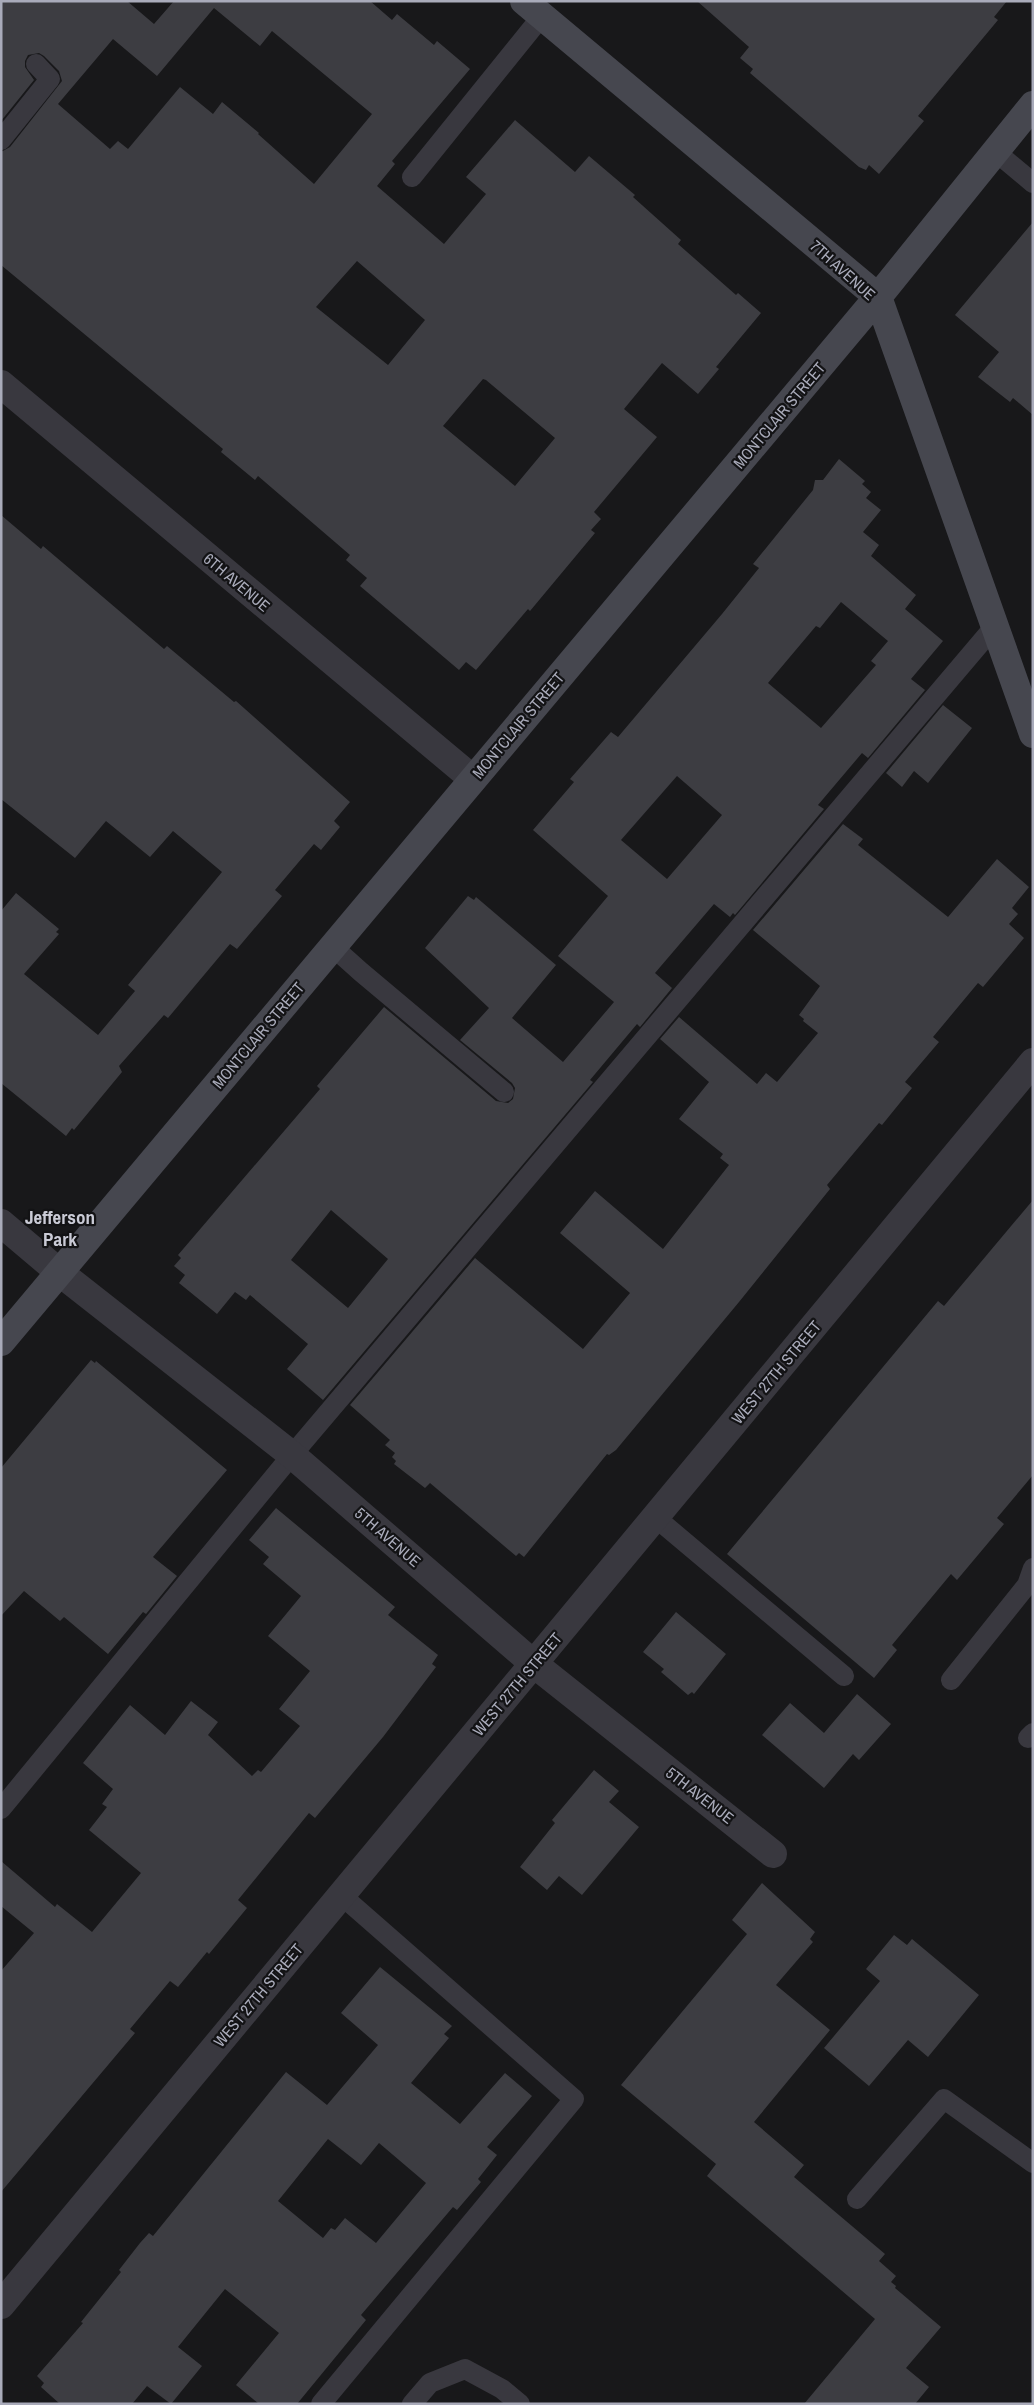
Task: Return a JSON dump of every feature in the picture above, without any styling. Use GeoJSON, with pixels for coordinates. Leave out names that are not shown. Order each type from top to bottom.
{"type":"FeatureCollection","features":[{"type":"Feature","properties":{"kind":"street","name":"7TH AVENUE"},"geometry":{"type":"LineString","coordinates":[[533,8],[878,297],[1033,734]]}},
{"type":"Feature","properties":{"kind":"street","name":"MONTCLAIR STREET"},"geometry":{"type":"LineString","coordinates":[[1,1342],[878,297],[1033,106]]}},
{"type":"Feature","properties":{"kind":"street","name":"6TH AVENUE"},"geometry":{"type":"LineString","coordinates":[[1,384],[473,779]]}},
{"type":"Feature","properties":{"kind":"street","name":"WEST 27TH STREET"},"geometry":{"type":"LineString","coordinates":[[1,2305],[1033,1062]]}},
{"type":"Feature","properties":{"kind":"street","name":"5TH AVENUE"},"geometry":{"type":"LineString","coordinates":[[1,1222],[59,1272],[292,1455],[534,1664],[774,1854]]}},
{"type":"Feature","properties":{"kind":"lane"},"geometry":{"type":"LineString","coordinates":[[412,177],[533,8]]}},
{"type":"Feature","properties":{"kind":"lane"},"geometry":{"type":"LineString","coordinates":[[1,140],[50,79],[36,64]]}},
{"type":"Feature","properties":{"kind":"lane"},"geometry":{"type":"LineString","coordinates":[[996,152],[1033,183]]}},
{"type":"Feature","properties":{"kind":"lane"},"geometry":{"type":"LineString","coordinates":[[1,1808],[292,1455],[994,627]]}},
{"type":"Feature","properties":{"kind":"lane"},"geometry":{"type":"LineString","coordinates":[[332,946],[504,1092]]}},
{"type":"Feature","properties":{"kind":"lane"},"geometry":{"type":"LineString","coordinates":[[655,1517],[844,1676]]}},
{"type":"Feature","properties":{"kind":"lane"},"geometry":{"type":"LineString","coordinates":[[951,1680],[1027,1585],[1033,1568]]}},
{"type":"Feature","properties":{"kind":"lane"},"geometry":{"type":"LineString","coordinates":[[321,2404],[574,2099],[341,1895]]}},
{"type":"Feature","properties":{"kind":"lane"},"geometry":{"type":"LineString","coordinates":[[857,2199],[944,2099],[1033,2163]]}},
{"type":"Feature","properties":{"kind":"lane"},"geometry":{"type":"LineString","coordinates":[[412,2404],[430,2383],[465,2369],[502,2389],[520,2404]]}},
{"type":"Feature","properties":{"kind":"building"},"geometry":{"type":"Polygon","coordinates":[[[1,1],[127,1],[154,24],[174,1],[370,1],[392,20],[397,14],[434,45],[437,41],[470,69],[392,161],[395,164],[377,186],[444,244],[486,194],[466,177],[515,120],[575,172],[589,156],[635,195],[633,197],[681,240],[678,244],[736,295],[738,293],[761,313],[716,367],[719,369],[698,394],[662,363],[624,409],[657,437],[594,512],[601,519],[591,530],[595,533],[530,611],[528,609],[476,670],[466,662],[459,670],[360,586],[367,578],[346,560],[350,555],[258,476],[255,480],[221,452],[223,449],[1,265],[1,152],[10,147],[62,81],[59,71],[44,56],[39,53],[28,55],[25,67],[34,80],[1,121],[1,1]],[[214,8],[157,76],[113,39],[58,104],[110,149],[118,141],[128,149],[180,87],[213,114],[222,102],[314,184],[372,114],[272,31],[260,46],[214,8]],[[357,261],[316,307],[388,365],[425,320],[357,261]],[[483,379],[443,426],[515,486],[555,438],[483,379]]]}},
{"type":"Feature","properties":{"kind":"building"},"geometry":{"type":"Polygon","coordinates":[[[697,1],[1007,1],[994,17],[998,20],[918,116],[924,121],[879,174],[869,165],[866,170],[859,167],[750,73],[753,69],[740,58],[749,47],[697,1]]]}},
{"type":"Feature","properties":{"kind":"building"},"geometry":{"type":"Polygon","coordinates":[[[1033,222],[1033,415],[1013,398],[1010,402],[978,377],[999,352],[955,315],[1033,222]]]}},
{"type":"Feature","properties":{"kind":"building"},"geometry":{"type":"Polygon","coordinates":[[[839,459],[865,481],[862,484],[871,492],[866,498],[881,510],[863,532],[879,545],[871,556],[916,595],[905,609],[943,641],[911,679],[925,690],[868,758],[862,753],[818,805],[824,809],[735,915],[733,913],[730,917],[714,904],[655,973],[672,988],[640,1027],[637,1024],[590,1080],[593,1082],[323,1400],[287,1369],[308,1344],[250,1295],[246,1300],[235,1292],[217,1314],[179,1283],[185,1275],[174,1266],[181,1258],[178,1255],[320,1089],[317,1086],[384,1007],[496,1101],[508,1103],[513,1099],[515,1088],[512,1083],[460,1040],[489,1008],[425,948],[468,896],[474,900],[476,897],[556,965],[512,1018],[563,1062],[614,1002],[558,956],[608,896],[533,830],[574,782],[570,779],[611,732],[618,737],[722,614],[759,568],[753,564],[813,490],[815,480],[823,480],[839,459]],[[841,602],[820,628],[816,626],[768,683],[821,728],[876,665],[871,661],[888,641],[841,602]],[[677,776],[621,840],[667,879],[722,815],[677,776]],[[331,1210],[291,1260],[348,1308],[388,1259],[331,1210]]]}},
{"type":"Feature","properties":{"kind":"building"},"geometry":{"type":"Polygon","coordinates":[[[1,515],[41,549],[43,546],[164,649],[167,646],[234,702],[236,701],[350,802],[334,821],[340,827],[321,850],[314,844],[275,890],[282,896],[237,949],[230,944],[168,1018],[164,1015],[119,1066],[122,1072],[74,1130],[72,1128],[66,1136],[1,1083],[1,911],[16,893],[59,929],[56,932],[59,934],[24,974],[98,1035],[135,991],[128,985],[222,872],[173,831],[150,857],[106,821],[75,858],[1,799],[1,515]]]}},
{"type":"Feature","properties":{"kind":"building"},"geometry":{"type":"Polygon","coordinates":[[[943,705],[972,728],[928,783],[914,771],[902,787],[886,773],[943,705]]]}},
{"type":"Feature","properties":{"kind":"building"},"geometry":{"type":"Polygon","coordinates":[[[843,824],[863,839],[858,845],[948,917],[997,859],[1029,887],[1012,908],[1018,914],[1009,924],[1024,938],[983,987],[978,983],[933,1037],[939,1042],[905,1082],[912,1088],[882,1125],[879,1123],[827,1185],[830,1189],[739,1302],[616,1450],[609,1455],[607,1454],[524,1557],[519,1553],[516,1556],[430,1483],[425,1488],[394,1464],[396,1461],[392,1457],[395,1453],[385,1445],[390,1440],[350,1405],[475,1258],[583,1349],[630,1293],[560,1233],[595,1191],[663,1249],[729,1165],[720,1158],[723,1154],[679,1119],[709,1082],[660,1039],[679,1017],[757,1084],[766,1073],[777,1082],[818,1033],[803,1021],[804,1019],[799,1015],[820,986],[753,930],[843,824]]]}},
{"type":"Feature","properties":{"kind":"building"},"geometry":{"type":"Polygon","coordinates":[[[1033,1200],[1033,1475],[997,1518],[1004,1524],[957,1580],[951,1574],[892,1645],[897,1650],[874,1678],[727,1554],[938,1301],[944,1306],[1033,1200]]]}},
{"type":"Feature","properties":{"kind":"building"},"geometry":{"type":"Polygon","coordinates":[[[91,1360],[95,1363],[96,1361],[227,1470],[153,1557],[177,1576],[146,1614],[143,1612],[108,1654],[64,1617],[60,1621],[24,1591],[1,1616],[1,1468],[91,1360]]]}},
{"type":"Feature","properties":{"kind":"building"},"geometry":{"type":"Polygon","coordinates":[[[276,1508],[395,1607],[388,1615],[438,1655],[432,1664],[436,1667],[383,1737],[315,1818],[309,1813],[238,1900],[247,1908],[209,1954],[207,1952],[178,1987],[170,1981],[130,2029],[135,2033],[1,2192],[1,1971],[34,1933],[1,1906],[1,1861],[55,1907],[57,1904],[92,1932],[141,1873],[89,1830],[107,1807],[102,1804],[113,1789],[83,1763],[130,1705],[165,1735],[191,1701],[218,1722],[208,1735],[252,1776],[258,1770],[261,1772],[300,1726],[279,1709],[310,1671],[268,1636],[301,1596],[263,1564],[269,1557],[249,1540],[276,1508]]]}},
{"type":"Feature","properties":{"kind":"building"},"geometry":{"type":"Polygon","coordinates":[[[676,1612],[726,1654],[694,1694],[692,1692],[688,1695],[661,1672],[664,1669],[643,1652],[676,1612]]]}},
{"type":"Feature","properties":{"kind":"building"},"geometry":{"type":"Polygon","coordinates":[[[857,1694],[891,1724],[859,1760],[853,1754],[824,1788],[762,1735],[790,1703],[824,1733],[857,1694]]]}},
{"type":"Feature","properties":{"kind":"building"},"geometry":{"type":"Polygon","coordinates":[[[594,1770],[619,1791],[609,1802],[639,1827],[582,1895],[559,1876],[547,1890],[520,1867],[555,1823],[552,1820],[594,1770]]]}},
{"type":"Feature","properties":{"kind":"building"},"geometry":{"type":"Polygon","coordinates":[[[762,1883],[815,1932],[810,1939],[813,1942],[776,1985],[830,2030],[754,2122],[804,2165],[794,2177],[885,2254],[879,2261],[896,2276],[891,2282],[896,2286],[895,2288],[941,2327],[906,2368],[929,2387],[915,2404],[804,2404],[875,2319],[707,2176],[716,2164],[621,2085],[747,1934],[732,1920],[762,1883]]]}},
{"type":"Feature","properties":{"kind":"building"},"geometry":{"type":"Polygon","coordinates":[[[894,1935],[907,1945],[912,1939],[979,1995],[928,2057],[908,2040],[869,2086],[824,2048],[880,1981],[866,1969],[894,1935]]]}},
{"type":"Feature","properties":{"kind":"building"},"geometry":{"type":"Polygon","coordinates":[[[380,1967],[452,2026],[444,2034],[449,2038],[411,2083],[460,2124],[505,2073],[532,2096],[487,2147],[497,2155],[478,2179],[481,2182],[457,2210],[453,2207],[361,2315],[366,2320],[297,2404],[259,2404],[236,2385],[279,2333],[225,2289],[178,2347],[202,2366],[171,2404],[147,2386],[132,2404],[60,2404],[41,2387],[44,2383],[37,2376],[83,2323],[81,2322],[121,2272],[119,2270],[140,2243],[149,2233],[153,2236],[286,2072],[327,2105],[378,2045],[341,2013],[380,1967]],[[328,2139],[278,2201],[323,2238],[331,2228],[335,2230],[345,2218],[376,2243],[426,2183],[379,2143],[361,2165],[328,2139]]]}},
{"type":"Feature","properties":{"kind":"district","name":"Jefferson Park"},"geometry":{"type":"Point","coordinates":[60,1228]}}]}
